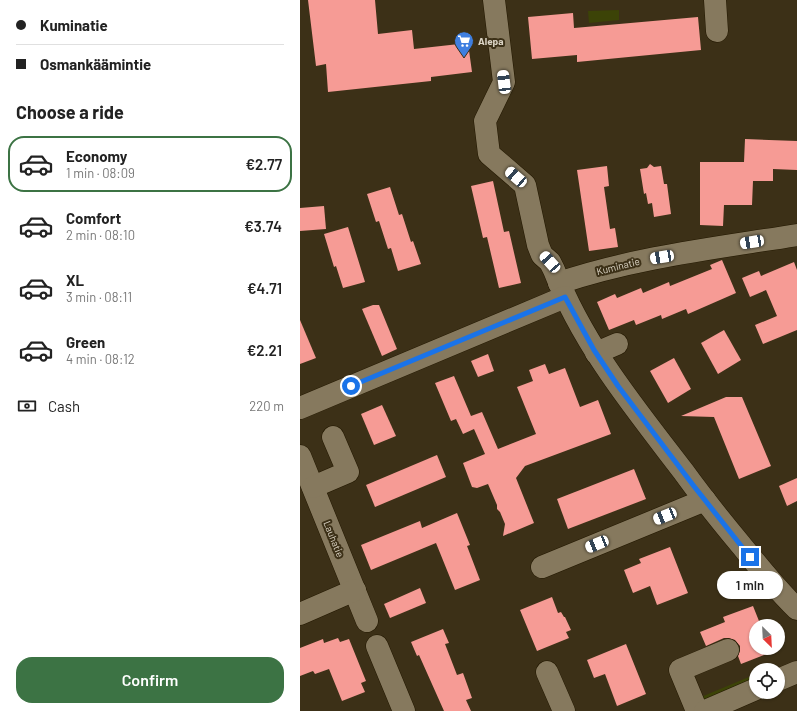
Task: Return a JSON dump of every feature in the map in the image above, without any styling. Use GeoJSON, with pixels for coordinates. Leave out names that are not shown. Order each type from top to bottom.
{"type":"FeatureCollection","features":[{"type":"Feature","properties":{"kind":"street"},"geometry":{"type":"LineString","coordinates":[[715,0],[717,31]]}},
{"type":"Feature","properties":{"kind":"street"},"geometry":{"type":"LineString","coordinates":[[494,4],[504,82],[485,121],[488,154],[525,185],[538,245],[542,255],[554,270],[562,290],[596,353],[618,386],[705,500],[778,591],[797,609]]}},
{"type":"Feature","properties":{"kind":"street","name":"Kuminatie"},"geometry":{"type":"LineString","coordinates":[[300,408],[562,290],[587,274],[647,259],[797,235]]}},
{"type":"Feature","properties":{"kind":"street"},"geometry":{"type":"LineString","coordinates":[[596,353],[608,346],[617,344]]}},
{"type":"Feature","properties":{"kind":"street"},"geometry":{"type":"LineString","coordinates":[[312,487],[348,472],[333,437]]}},
{"type":"Feature","properties":{"kind":"street","name":"Lauhatie"},"geometry":{"type":"LineString","coordinates":[[300,456],[367,621]]}},
{"type":"Feature","properties":{"kind":"street"},"geometry":{"type":"LineString","coordinates":[[542,567],[705,500]]}},
{"type":"Feature","properties":{"kind":"street"},"geometry":{"type":"LineString","coordinates":[[300,614],[355,590]]}},
{"type":"Feature","properties":{"kind":"street"},"geometry":{"type":"LineString","coordinates":[[377,646],[404,711]]}},
{"type":"Feature","properties":{"kind":"street"},"geometry":{"type":"LineString","coordinates":[[697,711],[680,670],[728,650]]}},
{"type":"Feature","properties":{"kind":"street"},"geometry":{"type":"LineString","coordinates":[[547,672],[564,711]]}},
{"type":"Feature","properties":{"kind":"street"},"geometry":{"type":"LineString","coordinates":[[785,677],[797,672]]}},
{"type":"Feature","properties":{"kind":"street"},"geometry":{"type":"LineString","coordinates":[[705,711],[748,699]]}},
{"type":"Feature","properties":{"kind":"green space"},"geometry":{"type":"Polygon","coordinates":[[[619,10],[619,20],[589,23],[588,11],[619,10]]]}},
{"type":"Feature","properties":{"kind":"green space"},"geometry":{"type":"Polygon","coordinates":[[[749,677],[749,684],[704,702],[701,697],[749,677]]]}},
{"type":"Feature","properties":{"kind":"building"},"geometry":{"type":"Polygon","coordinates":[[[308,0],[375,0],[378,34],[412,30],[414,49],[468,43],[472,72],[431,77],[431,81],[328,92],[326,64],[316,66],[308,0]]]}},
{"type":"Feature","properties":{"kind":"building"},"geometry":{"type":"Polygon","coordinates":[[[573,13],[574,28],[698,17],[701,50],[577,62],[577,55],[532,59],[528,17],[573,13]]]}},
{"type":"Feature","properties":{"kind":"building"},"geometry":{"type":"Polygon","coordinates":[[[745,139],[797,141],[797,170],[773,169],[773,181],[753,181],[752,205],[724,205],[723,226],[700,225],[700,162],[744,162],[745,139]]]}},
{"type":"Feature","properties":{"kind":"building"},"geometry":{"type":"Polygon","coordinates":[[[650,164],[654,167],[661,166],[664,184],[667,184],[671,214],[654,217],[652,203],[648,204],[646,193],[644,194],[640,169],[647,168],[650,164]]]}},
{"type":"Feature","properties":{"kind":"building"},"geometry":{"type":"Polygon","coordinates":[[[607,166],[609,186],[604,187],[610,229],[615,228],[618,247],[589,251],[577,170],[607,166]]]}},
{"type":"Feature","properties":{"kind":"building"},"geometry":{"type":"Polygon","coordinates":[[[493,181],[504,232],[509,231],[521,283],[499,288],[487,237],[483,238],[471,186],[493,181]]]}},
{"type":"Feature","properties":{"kind":"building"},"geometry":{"type":"Polygon","coordinates":[[[390,187],[399,215],[402,214],[411,242],[413,241],[421,264],[398,271],[391,248],[388,249],[379,221],[376,222],[367,194],[390,187]]]}},
{"type":"Feature","properties":{"kind":"building"},"geometry":{"type":"Polygon","coordinates":[[[324,206],[326,229],[300,231],[300,208],[324,206]]]}},
{"type":"Feature","properties":{"kind":"building"},"geometry":{"type":"Polygon","coordinates":[[[348,227],[365,282],[343,288],[336,266],[334,267],[324,234],[348,227]]]}},
{"type":"Feature","properties":{"kind":"building"},"geometry":{"type":"Polygon","coordinates":[[[722,260],[736,293],[688,314],[686,309],[662,319],[661,315],[636,325],[634,320],[609,330],[597,302],[615,294],[617,298],[641,288],[643,293],[669,282],[670,286],[712,269],[710,265],[722,260]]]}},
{"type":"Feature","properties":{"kind":"building"},"geometry":{"type":"Polygon","coordinates":[[[794,262],[797,270],[797,330],[763,344],[755,325],[777,316],[766,290],[750,297],[742,278],[759,271],[761,276],[794,262]]]}},
{"type":"Feature","properties":{"kind":"building"},"geometry":{"type":"Polygon","coordinates":[[[373,305],[379,305],[397,349],[382,356],[362,309],[373,305]]]}},
{"type":"Feature","properties":{"kind":"building"},"geometry":{"type":"Polygon","coordinates":[[[300,320],[316,358],[300,364],[300,320]]]}},
{"type":"Feature","properties":{"kind":"building"},"geometry":{"type":"Polygon","coordinates":[[[724,330],[741,360],[718,374],[701,343],[724,330]]]}},
{"type":"Feature","properties":{"kind":"building"},"geometry":{"type":"Polygon","coordinates":[[[488,354],[494,371],[478,377],[471,361],[488,354]]]}},
{"type":"Feature","properties":{"kind":"building"},"geometry":{"type":"Polygon","coordinates":[[[674,358],[691,389],[668,403],[650,371],[674,358]]]}},
{"type":"Feature","properties":{"kind":"building"},"geometry":{"type":"Polygon","coordinates":[[[545,364],[549,374],[565,368],[580,407],[598,400],[611,434],[525,466],[516,478],[534,523],[503,536],[505,524],[500,512],[497,509],[497,505],[488,484],[477,488],[472,487],[463,463],[485,454],[474,429],[463,434],[456,419],[451,421],[435,383],[454,376],[471,416],[482,412],[498,449],[536,434],[517,387],[533,381],[529,370],[545,364]]]}},
{"type":"Feature","properties":{"kind":"building"},"geometry":{"type":"Polygon","coordinates":[[[726,397],[742,397],[771,466],[739,479],[714,417],[681,416],[726,397]]]}},
{"type":"Feature","properties":{"kind":"building"},"geometry":{"type":"Polygon","coordinates":[[[382,405],[396,436],[374,445],[361,414],[382,405]]]}},
{"type":"Feature","properties":{"kind":"building"},"geometry":{"type":"Polygon","coordinates":[[[437,455],[446,477],[375,507],[366,485],[437,455]]]}},
{"type":"Feature","properties":{"kind":"building"},"geometry":{"type":"Polygon","coordinates":[[[634,469],[646,499],[568,529],[557,499],[634,469]]]}},
{"type":"Feature","properties":{"kind":"building"},"geometry":{"type":"Polygon","coordinates":[[[797,478],[797,501],[787,506],[779,486],[797,478]]]}},
{"type":"Feature","properties":{"kind":"building"},"geometry":{"type":"Polygon","coordinates":[[[457,513],[470,545],[467,546],[480,580],[455,590],[436,543],[371,570],[361,545],[420,521],[422,528],[457,513]]]}},
{"type":"Feature","properties":{"kind":"building"},"geometry":{"type":"Polygon","coordinates":[[[670,547],[688,593],[657,605],[650,586],[633,593],[624,570],[641,563],[639,559],[670,547]]]}},
{"type":"Feature","properties":{"kind":"building"},"geometry":{"type":"Polygon","coordinates":[[[420,588],[426,603],[390,618],[384,604],[420,588]]]}},
{"type":"Feature","properties":{"kind":"building"},"geometry":{"type":"Polygon","coordinates":[[[552,597],[558,613],[561,612],[565,617],[571,630],[566,632],[569,638],[537,651],[520,610],[552,597]]]}},
{"type":"Feature","properties":{"kind":"building"},"geometry":{"type":"Polygon","coordinates":[[[753,606],[758,619],[749,619],[749,655],[764,655],[741,664],[738,656],[740,646],[735,640],[724,638],[706,646],[700,632],[725,622],[723,617],[753,606]]]}},
{"type":"Feature","properties":{"kind":"building"},"geometry":{"type":"Polygon","coordinates":[[[443,629],[449,643],[445,644],[457,675],[463,673],[472,698],[466,700],[471,711],[444,711],[419,655],[417,656],[411,642],[443,629]]]}},
{"type":"Feature","properties":{"kind":"building"},"geometry":{"type":"Polygon","coordinates":[[[338,638],[340,642],[349,639],[366,681],[361,683],[365,692],[342,701],[329,669],[315,674],[313,671],[300,676],[300,648],[323,639],[324,643],[338,638]]]}},
{"type":"Feature","properties":{"kind":"building"},"geometry":{"type":"Polygon","coordinates":[[[626,644],[646,694],[617,706],[605,674],[594,678],[587,660],[626,644]]]}},
{"type":"Feature","properties":{"kind":"place","name":"Alepa"},"geometry":{"type":"Point","coordinates":[464,58]}},
{"type":"Feature","properties":{"kind":"route"},"geometry":{"type":"LineString","coordinates":[[351,386],[565,297],[594,350],[618,386],[750,557]]}}]}
